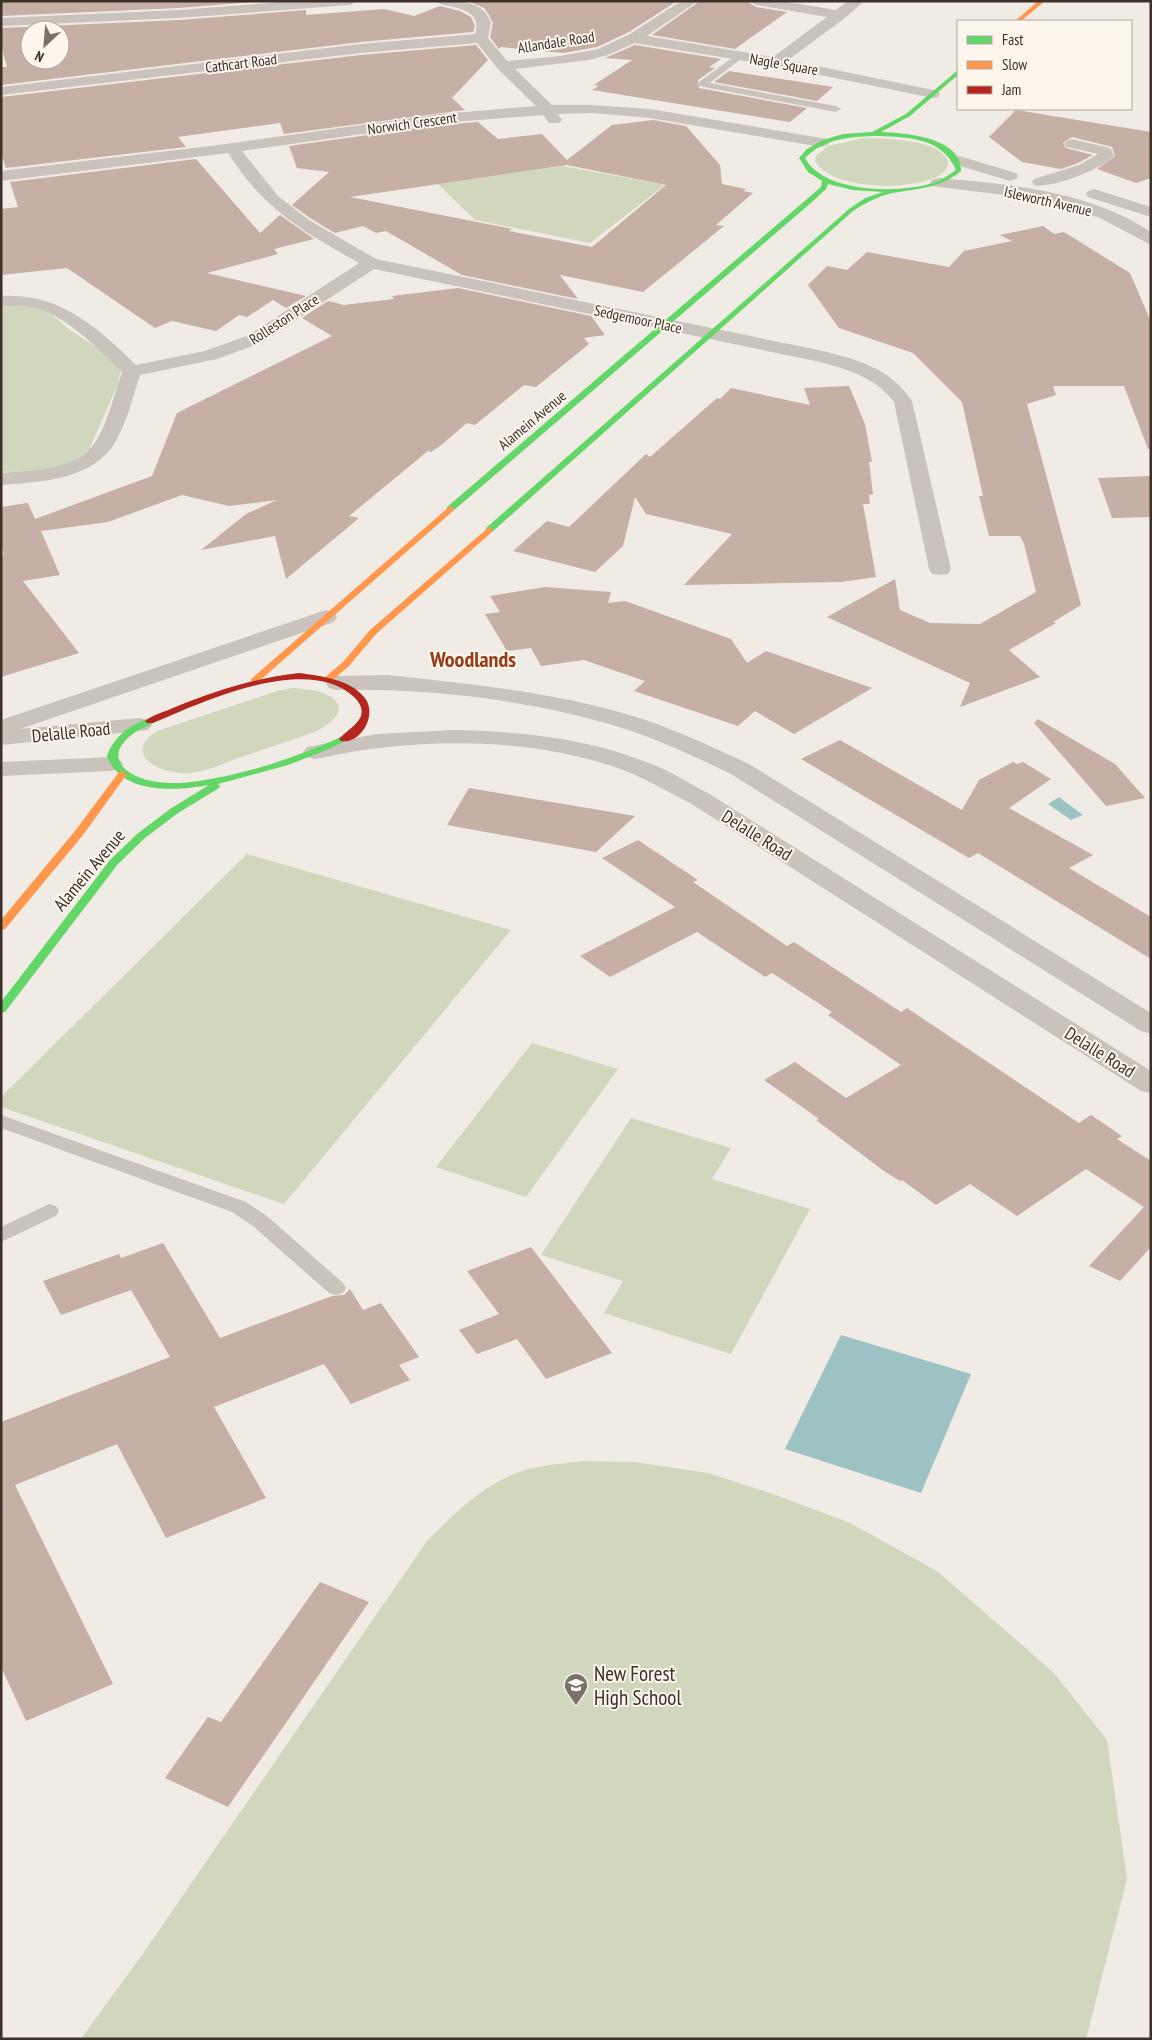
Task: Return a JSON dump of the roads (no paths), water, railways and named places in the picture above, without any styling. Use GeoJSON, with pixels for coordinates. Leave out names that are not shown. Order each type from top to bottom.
{"type":"FeatureCollection","features":[{"type":"Feature","properties":{"kind":"street"},"geometry":{"type":"LineString","coordinates":[[1,22],[188,14],[350,1]]}},
{"type":"Feature","properties":{"kind":"street"},"geometry":{"type":"LineString","coordinates":[[445,1],[466,7],[482,17],[485,24],[481,38],[503,66],[552,115]]}},
{"type":"Feature","properties":{"kind":"street","name":"Allandale Road"},"geometry":{"type":"LineString","coordinates":[[503,66],[579,57],[614,48],[691,1]]}},
{"type":"Feature","properties":{"kind":"street"},"geometry":{"type":"LineString","coordinates":[[756,1],[840,15]]}},
{"type":"Feature","properties":{"kind":"street"},"geometry":{"type":"LineString","coordinates":[[776,62],[858,1]]}},
{"type":"Feature","properties":{"kind":"street"},"geometry":{"type":"LineString","coordinates":[[1019,20],[1042,1]]}},
{"type":"Feature","properties":{"kind":"street","name":"Cathcart Road"},"geometry":{"type":"LineString","coordinates":[[1,92],[120,79],[377,46],[481,38]]}},
{"type":"Feature","properties":{"kind":"street","name":"Nagle Square"},"geometry":{"type":"LineString","coordinates":[[633,38],[776,62],[930,96]]}},
{"type":"Feature","properties":{"kind":"street"},"geometry":{"type":"LineString","coordinates":[[873,134],[893,126],[904,119],[957,73]]}},
{"type":"Feature","properties":{"kind":"street"},"geometry":{"type":"LineString","coordinates":[[929,114],[930,96]]}},
{"type":"Feature","properties":{"kind":"street","name":"Norwich Crescent"},"geometry":{"type":"LineString","coordinates":[[1,176],[236,154],[468,128],[594,109],[634,112],[822,142]]}},
{"type":"Feature","properties":{"kind":"street","name":"Norwich Crescent"},"geometry":{"type":"LineString","coordinates":[[552,115],[656,128],[781,151],[802,158]]}},
{"type":"Feature","properties":{"kind":"street"},"geometry":{"type":"LineString","coordinates":[[936,130],[944,148]]}},
{"type":"Feature","properties":{"kind":"street"},"geometry":{"type":"LineString","coordinates":[[332,682],[373,632],[859,203],[876,195],[938,184],[959,170],[959,161],[954,154],[920,139],[873,134],[845,136],[822,142],[808,149],[802,158],[804,166],[812,173],[826,180],[847,186],[897,190]]}},
{"type":"Feature","properties":{"kind":"street"},"geometry":{"type":"LineString","coordinates":[[1040,182],[1085,167],[1106,155],[1103,150],[1072,144]]}},
{"type":"Feature","properties":{"kind":"street","name":"Norwich Crescent"},"geometry":{"type":"LineString","coordinates":[[1,189],[236,154]]}},
{"type":"Feature","properties":{"kind":"street","name":"Sedgemoor Place"},"geometry":{"type":"LineString","coordinates":[[236,154],[272,199],[280,206],[303,224],[370,263],[823,357],[877,375],[893,386],[903,401],[940,569]]}},
{"type":"Feature","properties":{"kind":"street","name":"Isleworth Avenue"},"geometry":{"type":"LineString","coordinates":[[959,161],[991,172],[1122,201],[1151,212]]}},
{"type":"Feature","properties":{"kind":"street","name":"Alamein Avenue"},"geometry":{"type":"LineString","coordinates":[[1,927],[79,833],[116,769],[110,754],[116,743],[125,734],[140,725],[254,681],[401,552],[810,201],[824,188],[826,180]]}},
{"type":"Feature","properties":{"kind":"street","name":"Isleworth Avenue"},"geometry":{"type":"LineString","coordinates":[[938,184],[980,187],[1057,201],[1092,210],[1122,222],[1151,240]]}},
{"type":"Feature","properties":{"kind":"street"},"geometry":{"type":"LineString","coordinates":[[1122,201],[1142,192]]}},
{"type":"Feature","properties":{"kind":"street","name":"Rolleston Place"},"geometry":{"type":"LineString","coordinates":[[132,371],[213,355],[256,339],[370,263]]}},
{"type":"Feature","properties":{"kind":"street"},"geometry":{"type":"LineString","coordinates":[[1,301],[25,300],[48,306],[112,351],[132,371],[106,441],[96,454],[74,467],[1,479]]}},
{"type":"Feature","properties":{"kind":"street"},"geometry":{"type":"LineString","coordinates":[[401,552],[416,556]]}},
{"type":"Feature","properties":{"kind":"street"},"geometry":{"type":"LineString","coordinates":[[432,560],[449,565]]}},
{"type":"Feature","properties":{"kind":"street"},"geometry":{"type":"LineString","coordinates":[[1,728],[326,617]]}},
{"type":"Feature","properties":{"kind":"street"},"geometry":{"type":"LineString","coordinates":[[254,681],[299,676],[332,682],[388,682],[514,696],[627,722],[687,744],[740,769],[1151,1025]]}},
{"type":"Feature","properties":{"kind":"street"},"geometry":{"type":"LineString","coordinates":[[116,769],[138,782],[177,786],[227,779],[314,752],[347,738],[360,728],[366,718],[366,709],[360,699],[332,682]]}},
{"type":"Feature","properties":{"kind":"street","name":"Delalle Road"},"geometry":{"type":"LineString","coordinates":[[1,738],[140,725]]}},
{"type":"Feature","properties":{"kind":"street","name":"Delalle Road"},"geometry":{"type":"LineString","coordinates":[[314,752],[385,740],[447,737],[524,740],[611,759],[651,773],[699,798],[1151,1084]]}},
{"type":"Feature","properties":{"kind":"street","name":"Delalle Road"},"geometry":{"type":"LineString","coordinates":[[1,769],[116,769]]}},
{"type":"Feature","properties":{"kind":"street","name":"Alamein Avenue"},"geometry":{"type":"LineString","coordinates":[[1,1010],[114,862],[154,826],[174,811],[227,779]]}},
{"type":"Feature","properties":{"kind":"lane"},"geometry":{"type":"LineString","coordinates":[[739,56],[702,84],[836,109]]}},
{"type":"Feature","properties":{"kind":"lane"},"geometry":{"type":"LineString","coordinates":[[1,1121],[239,1207],[260,1221],[336,1288]]}},
{"type":"Feature","properties":{"kind":"lane"},"geometry":{"type":"LineString","coordinates":[[1,1235],[49,1211]]}},
{"type":"Feature","properties":{"kind":"water"},"geometry":{"type":"Polygon","coordinates":[[[1059,797],[1083,815],[1071,820],[1048,804],[1059,797]]]}},
{"type":"Feature","properties":{"kind":"water"},"geometry":{"type":"Polygon","coordinates":[[[841,1335],[971,1374],[921,1493],[785,1449],[841,1335]]]}},
{"type":"Feature","properties":{"kind":"place","name":"New Forest High School"},"geometry":{"type":"Point","coordinates":[576,1706]}},
{"type":"Feature","properties":{"kind":"district","name":"Woodlands"},"geometry":{"type":"Point","coordinates":[473,659]}}]}
